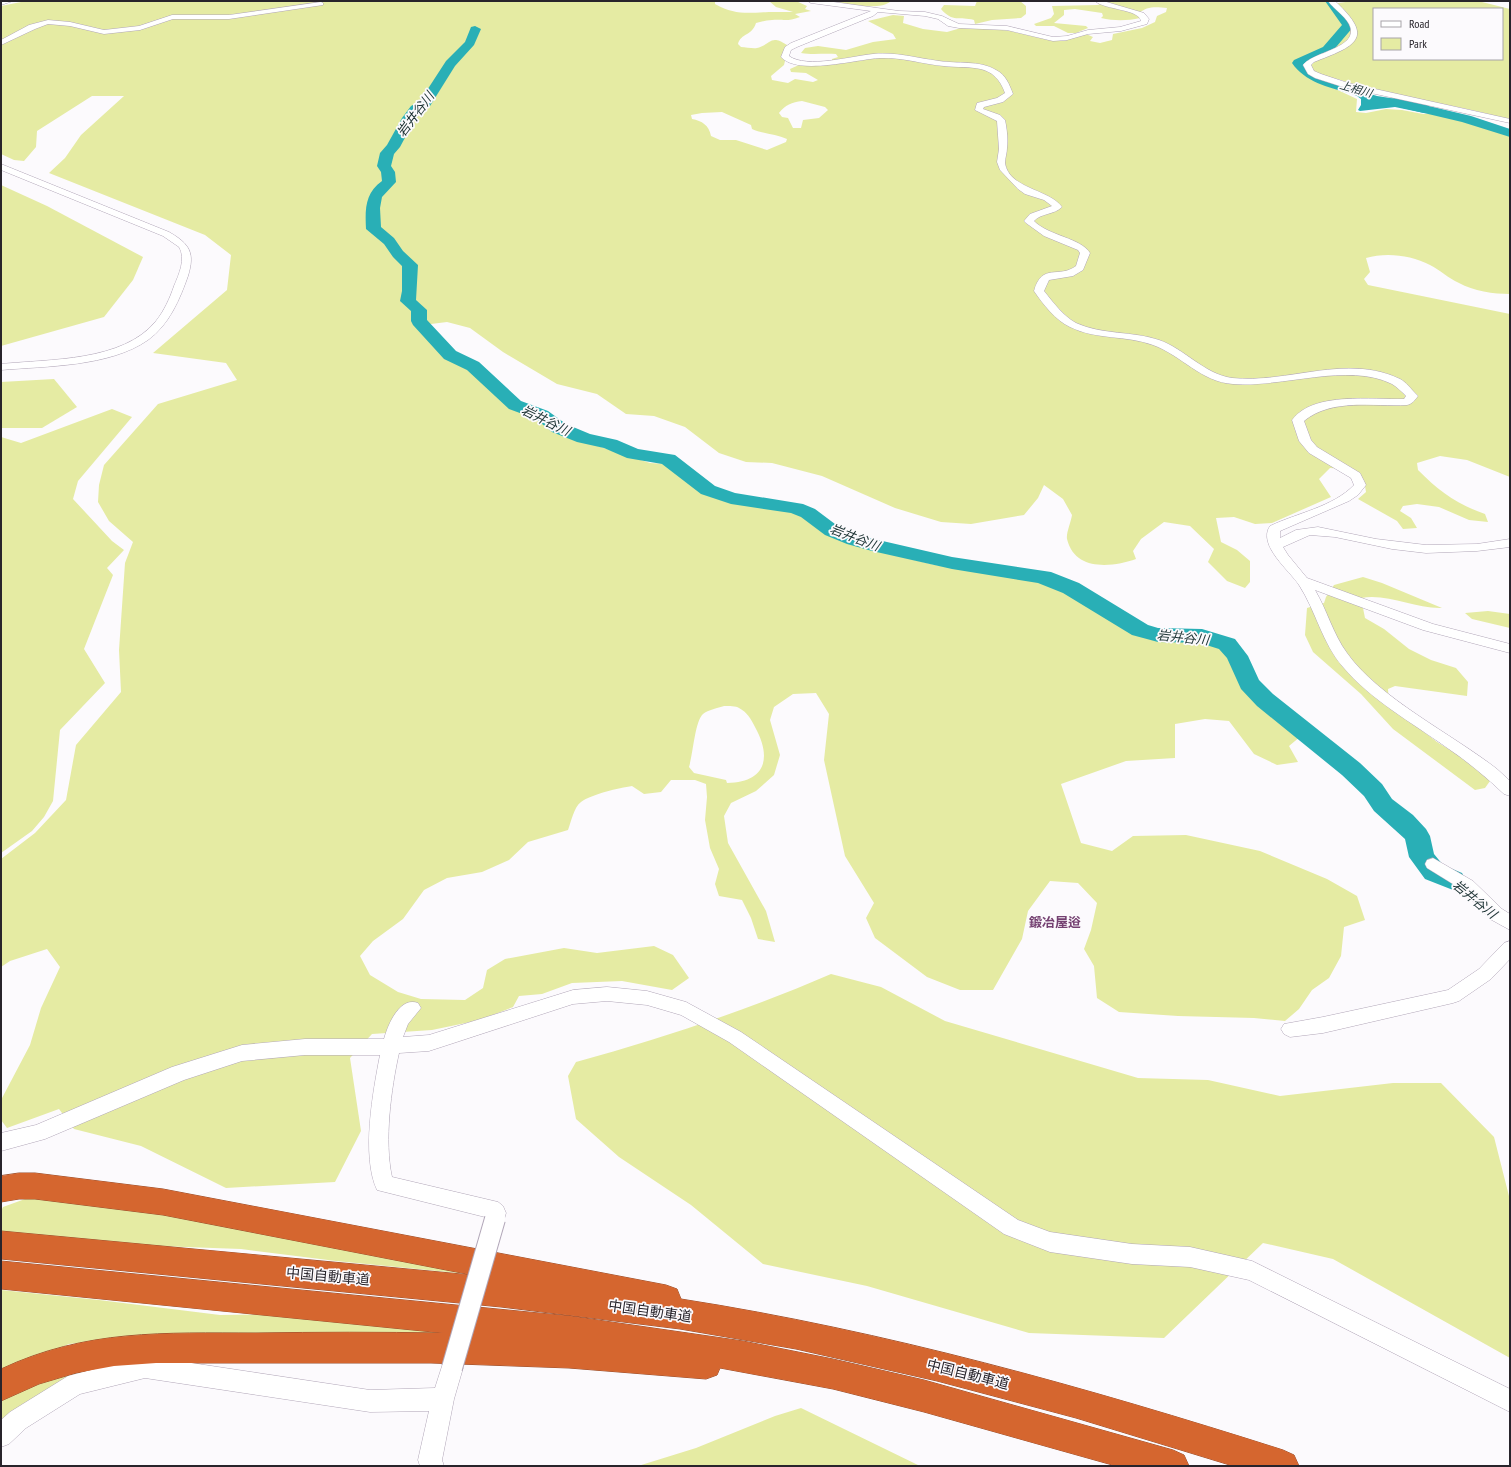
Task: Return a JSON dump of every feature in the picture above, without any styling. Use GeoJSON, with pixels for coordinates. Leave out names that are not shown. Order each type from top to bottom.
{"type":"FeatureCollection","features":[{"type":"Feature","properties":{"kind":"highway"},"geometry":{"type":"LineString","coordinates":[[1,1189],[20,1186],[35,1186],[164,1202],[560,1277],[695,1305],[765,1329]]}},
{"type":"Feature","properties":{"kind":"highway","name":"中国自動車道"},"geometry":{"type":"LineString","coordinates":[[1,1245],[485,1290],[640,1308],[765,1329],[877,1351],[1017,1387],[1128,1417],[1283,1466]]}},
{"type":"Feature","properties":{"kind":"highway"},"geometry":{"type":"LineString","coordinates":[[1,1275],[476,1321],[644,1340],[743,1356],[832,1374],[924,1396],[1173,1466]]}},
{"type":"Feature","properties":{"kind":"highway"},"geometry":{"type":"LineString","coordinates":[[1,1385],[48,1364],[74,1357],[127,1349],[447,1348],[534,1350],[668,1359],[828,1379],[924,1396]]}},
{"type":"Feature","properties":{"kind":"street"},"geometry":{"type":"LineString","coordinates":[[1,3],[10,1]]}},
{"type":"Feature","properties":{"kind":"street"},"geometry":{"type":"LineString","coordinates":[[811,1],[899,13],[925,14],[940,17],[950,24],[959,26],[1007,28],[1061,39],[1088,32],[1121,29],[1139,24],[1145,19],[1142,13],[1118,9],[1098,1]]}},
{"type":"Feature","properties":{"kind":"street"},"geometry":{"type":"LineString","coordinates":[[1331,1],[1355,26],[1356,33],[1351,41],[1345,46],[1311,60],[1307,64],[1311,72],[1330,80],[1370,91],[1415,99],[1510,122]]}},
{"type":"Feature","properties":{"kind":"street"},"geometry":{"type":"LineString","coordinates":[[1,43],[32,27],[48,22],[70,24],[104,32],[140,28],[172,17],[229,17],[321,4]]}},
{"type":"Feature","properties":{"kind":"street"},"geometry":{"type":"LineString","coordinates":[[876,10],[871,15],[794,45],[788,49],[786,57],[789,61],[807,63],[859,57],[902,56],[943,64],[986,68],[1002,76],[1007,84],[1009,94],[1006,97],[980,105],[979,108],[979,110],[1001,120],[1003,151],[1000,158],[1002,165],[1020,187],[1029,193],[1043,196],[1054,202],[1057,207],[1050,212],[1034,214],[1029,221],[1046,235],[1082,248],[1085,253],[1081,267],[1076,270],[1045,277],[1040,284],[1039,291],[1065,321],[1074,326],[1104,334],[1157,342],[1198,369],[1220,379],[1257,382],[1296,376],[1354,372],[1389,377],[1406,386],[1412,396],[1407,402],[1389,404],[1361,402],[1321,406],[1303,414],[1298,420],[1305,441],[1325,458],[1356,476],[1360,485],[1356,492],[1341,500],[1274,529],[1273,536],[1282,558],[1303,581],[1315,601],[1330,636],[1348,664],[1380,694],[1479,762],[1510,790]]}},
{"type":"Feature","properties":{"kind":"street"},"geometry":{"type":"LineString","coordinates":[[1,167],[166,234],[185,248],[187,256],[183,278],[167,312],[158,325],[138,341],[99,355],[66,361],[1,367]]}},
{"type":"Feature","properties":{"kind":"street"},"geometry":{"type":"LineString","coordinates":[[1276,545],[1294,535],[1309,531],[1342,534],[1377,543],[1416,548],[1482,547],[1510,543]]}},
{"type":"Feature","properties":{"kind":"street"},"geometry":{"type":"LineString","coordinates":[[1303,581],[1428,627],[1510,649]]}},
{"type":"Feature","properties":{"kind":"street"},"geometry":{"type":"LineString","coordinates":[[1433,864],[1467,885],[1496,914],[1510,923]]}},
{"type":"Feature","properties":{"kind":"street"},"geometry":{"type":"LineString","coordinates":[[1290,1029],[1323,1025],[1453,996],[1485,974],[1510,948]]}},
{"type":"Feature","properties":{"kind":"street"},"geometry":{"type":"LineString","coordinates":[[1,1142],[38,1132],[179,1073],[242,1053],[305,1047],[392,1047],[429,1043],[573,997],[607,994],[647,998],[686,1009],[735,1037],[1011,1228],[1050,1242],[1132,1254],[1190,1257],[1252,1271],[1510,1401]]}},
{"type":"Feature","properties":{"kind":"street"},"geometry":{"type":"LineString","coordinates":[[412,1008],[400,1022],[387,1064],[380,1118],[380,1174],[384,1184],[491,1209],[496,1214],[443,1400],[430,1460],[432,1466]]}},
{"type":"Feature","properties":{"kind":"street"},"geometry":{"type":"LineString","coordinates":[[1,1436],[18,1420],[76,1384],[145,1367],[370,1401],[443,1400]]}},
{"type":"Feature","properties":{"kind":"green space"},"geometry":{"type":"Polygon","coordinates":[[[26,1],[715,1],[715,4],[722,8],[735,12],[747,13],[793,12],[776,7],[769,1],[796,1],[807,6],[805,9],[811,11],[795,14],[800,17],[792,19],[770,20],[756,23],[752,30],[739,40],[738,44],[741,47],[755,48],[777,40],[787,45],[782,55],[785,61],[784,65],[771,76],[772,80],[788,83],[795,79],[813,82],[818,80],[806,73],[791,72],[790,69],[801,64],[832,63],[832,59],[838,57],[836,54],[801,53],[805,48],[818,46],[846,50],[873,42],[896,39],[893,34],[868,21],[893,15],[904,16],[903,23],[923,29],[947,32],[961,28],[985,28],[1011,31],[1048,40],[1064,41],[1086,34],[1093,37],[1090,41],[1100,43],[1112,40],[1113,34],[1142,28],[1155,22],[1157,16],[1166,12],[1167,8],[1148,8],[1138,14],[1140,18],[1130,20],[1111,20],[1101,18],[1103,16],[1102,13],[1075,9],[1064,10],[1064,15],[1054,23],[1086,26],[1088,28],[1076,33],[1068,33],[1054,26],[1036,26],[1034,24],[1051,18],[1054,14],[1052,6],[1098,5],[1105,1],[1330,1],[1338,3],[1353,1],[1478,1],[1510,9],[1510,120],[1476,111],[1389,94],[1327,77],[1312,78],[1357,99],[1356,112],[1366,113],[1386,109],[1423,114],[1435,113],[1476,123],[1510,134],[1510,294],[1491,293],[1477,290],[1455,281],[1434,267],[1423,262],[1407,257],[1390,255],[1366,258],[1370,272],[1364,279],[1368,285],[1510,314],[1510,477],[1467,460],[1440,456],[1417,463],[1418,470],[1433,484],[1448,496],[1465,506],[1485,514],[1488,522],[1469,520],[1439,507],[1417,504],[1403,506],[1400,511],[1411,518],[1417,528],[1403,529],[1397,521],[1358,499],[1366,492],[1364,480],[1347,469],[1330,468],[1319,479],[1331,497],[1272,523],[1255,524],[1234,517],[1216,518],[1221,542],[1237,550],[1250,561],[1250,582],[1245,588],[1227,581],[1208,562],[1214,549],[1190,526],[1164,522],[1141,539],[1133,551],[1136,559],[1117,564],[1096,564],[1086,562],[1071,550],[1067,537],[1072,515],[1063,499],[1044,485],[1038,498],[1024,515],[971,524],[941,522],[895,508],[822,476],[772,463],[746,462],[719,453],[685,427],[654,416],[626,414],[597,394],[557,384],[503,352],[470,328],[447,322],[431,324],[426,331],[446,356],[468,367],[486,379],[508,404],[541,420],[561,434],[650,463],[665,464],[705,493],[734,502],[785,509],[805,515],[832,536],[882,552],[935,565],[1036,579],[1063,589],[1106,618],[1152,639],[1192,639],[1223,647],[1235,659],[1245,686],[1301,736],[1289,746],[1298,762],[1277,765],[1254,754],[1229,721],[1205,719],[1175,724],[1175,758],[1126,761],[1061,784],[1081,843],[1112,851],[1133,836],[1186,835],[1260,851],[1327,879],[1357,896],[1365,920],[1344,927],[1341,956],[1329,978],[1312,990],[1299,1009],[1285,1021],[1254,1018],[1178,1016],[1119,1012],[1097,998],[1094,966],[1084,949],[1091,930],[1097,903],[1078,883],[1050,881],[1028,911],[1022,939],[993,990],[960,990],[927,977],[875,938],[866,918],[874,903],[845,856],[824,760],[829,714],[816,693],[793,694],[774,707],[770,720],[780,755],[774,775],[756,791],[731,803],[724,816],[728,843],[766,911],[775,942],[758,939],[751,918],[742,900],[719,896],[715,884],[719,869],[710,848],[705,820],[707,797],[706,784],[695,780],[671,780],[661,792],[644,794],[632,786],[613,790],[592,796],[581,802],[575,811],[568,830],[528,842],[509,860],[482,872],[447,878],[424,890],[403,919],[373,941],[360,956],[370,975],[398,992],[421,999],[465,1000],[483,988],[487,970],[505,959],[564,948],[597,953],[654,946],[673,955],[689,978],[672,990],[622,981],[572,983],[542,994],[519,996],[513,1007],[480,1020],[432,1030],[372,1034],[350,1058],[361,1131],[335,1182],[226,1188],[141,1146],[74,1129],[59,1109],[7,1128],[1,1120],[1,1100],[30,1045],[41,1008],[60,967],[47,949],[10,961],[1,967],[1,859],[35,833],[66,800],[76,745],[121,692],[119,650],[125,563],[133,542],[109,521],[98,502],[99,485],[104,465],[158,404],[237,380],[226,363],[153,353],[227,290],[231,255],[205,235],[49,173],[65,158],[81,135],[124,96],[92,96],[37,131],[36,147],[24,161],[14,160],[1,154],[1,6],[26,1]],[[802,101],[786,106],[779,113],[782,117],[788,118],[793,128],[801,128],[803,120],[819,118],[828,110],[825,107],[802,101]],[[722,112],[691,115],[692,119],[707,126],[711,136],[720,140],[736,140],[767,150],[786,142],[787,139],[752,129],[751,125],[722,112]],[[724,706],[710,710],[703,714],[700,718],[696,730],[689,767],[694,773],[726,780],[727,783],[740,782],[757,773],[762,766],[764,758],[763,749],[755,727],[747,714],[736,707],[724,706]]]}},
{"type":"Feature","properties":{"kind":"green space"},"geometry":{"type":"Polygon","coordinates":[[[830,1],[891,1],[879,6],[870,6],[830,1]]]}},
{"type":"Feature","properties":{"kind":"green space"},"geometry":{"type":"Polygon","coordinates":[[[977,1],[1020,1],[1026,6],[1026,14],[1021,18],[992,20],[975,24],[974,20],[953,18],[941,9],[944,5],[975,6],[977,1]]]}},
{"type":"Feature","properties":{"kind":"green space"},"geometry":{"type":"Polygon","coordinates":[[[1,185],[47,206],[143,257],[133,280],[104,317],[1,346],[1,185]]]}},
{"type":"Feature","properties":{"kind":"green space"},"geometry":{"type":"Polygon","coordinates":[[[54,379],[77,407],[42,428],[1,428],[1,382],[54,379]]]}},
{"type":"Feature","properties":{"kind":"green space"},"geometry":{"type":"Polygon","coordinates":[[[112,409],[132,417],[78,481],[73,499],[112,541],[124,550],[107,568],[113,575],[84,649],[105,683],[60,730],[53,801],[44,817],[32,831],[1,853],[1,437],[21,443],[112,409]]]}},
{"type":"Feature","properties":{"kind":"green space"},"geometry":{"type":"Polygon","coordinates":[[[1363,577],[1382,583],[1442,608],[1432,608],[1391,599],[1371,597],[1361,598],[1365,618],[1384,629],[1409,649],[1431,660],[1456,668],[1468,682],[1467,696],[1395,686],[1388,689],[1389,704],[1437,742],[1483,770],[1490,781],[1485,788],[1475,790],[1393,729],[1361,694],[1313,652],[1305,635],[1307,608],[1324,603],[1334,585],[1363,577]]]}},
{"type":"Feature","properties":{"kind":"green space"},"geometry":{"type":"Polygon","coordinates":[[[1488,611],[1510,614],[1510,628],[1472,619],[1465,613],[1488,611]]]}},
{"type":"Feature","properties":{"kind":"green space"},"geometry":{"type":"Polygon","coordinates":[[[831,974],[881,987],[945,1021],[1138,1078],[1208,1080],[1280,1096],[1393,1083],[1441,1083],[1494,1137],[1510,1200],[1510,1358],[1333,1259],[1263,1243],[1164,1338],[1029,1333],[867,1286],[763,1264],[691,1205],[619,1157],[576,1119],[568,1076],[576,1062],[641,1043],[737,1011],[831,974]]]}},
{"type":"Feature","properties":{"kind":"green space"},"geometry":{"type":"Polygon","coordinates":[[[42,1196],[88,1199],[468,1274],[336,1261],[241,1249],[130,1245],[1,1233],[1,1211],[3,1207],[25,1199],[42,1196]]]}},
{"type":"Feature","properties":{"kind":"green space"},"geometry":{"type":"Polygon","coordinates":[[[1,1290],[220,1315],[284,1314],[423,1329],[447,1335],[118,1339],[69,1344],[1,1373],[1,1290]]]}},
{"type":"Feature","properties":{"kind":"green space"},"geometry":{"type":"Polygon","coordinates":[[[98,1361],[93,1373],[1,1429],[1,1396],[98,1361]]]}},
{"type":"Feature","properties":{"kind":"green space"},"geometry":{"type":"Polygon","coordinates":[[[801,1408],[920,1466],[638,1466],[696,1448],[775,1416],[801,1408]]]}},
{"type":"Feature","properties":{"kind":"water"},"geometry":{"type":"Polygon","coordinates":[[[1321,79],[1377,96],[1429,104],[1424,113],[1395,107],[1360,111],[1358,110],[1361,105],[1361,99],[1357,96],[1316,80],[1321,79]]]}},
{"type":"Feature","properties":{"kind":"waterway","name":"上相川"},"geometry":{"type":"LineString","coordinates":[[1332,1],[1330,2],[1344,18],[1348,26],[1327,50],[1298,63],[1308,74],[1328,83],[1349,89]]}},
{"type":"Feature","properties":{"kind":"waterway","name":"岩井谷川"},"geometry":{"type":"LineString","coordinates":[[475,29],[470,43],[450,64],[438,85],[428,96],[425,103],[416,109],[409,118],[393,147],[387,153],[384,166],[388,172],[389,182],[378,192],[373,202],[374,229],[389,241],[398,254],[410,265],[410,291],[408,301],[419,310],[419,321],[450,355],[473,366],[515,405],[542,415],[559,428],[584,438],[610,444],[634,454],[668,459],[708,490],[731,498],[796,508],[808,513],[832,531],[854,540],[879,547],[952,563],[1043,577],[1071,588],[1140,630],[1158,635],[1202,636],[1227,644],[1237,656],[1249,684],[1265,700],[1351,769],[1373,790],[1383,805],[1404,822],[1417,836],[1422,857],[1434,872],[1453,880]]}},
{"type":"Feature","properties":{"kind":"waterway","name":"上相川"},"geometry":{"type":"LineString","coordinates":[[1395,102],[1466,119],[1510,133]]}},
{"type":"Feature","properties":{"kind":"district","name":"鍛冶屋逧"},"geometry":{"type":"Point","coordinates":[1055,922]}}]}
